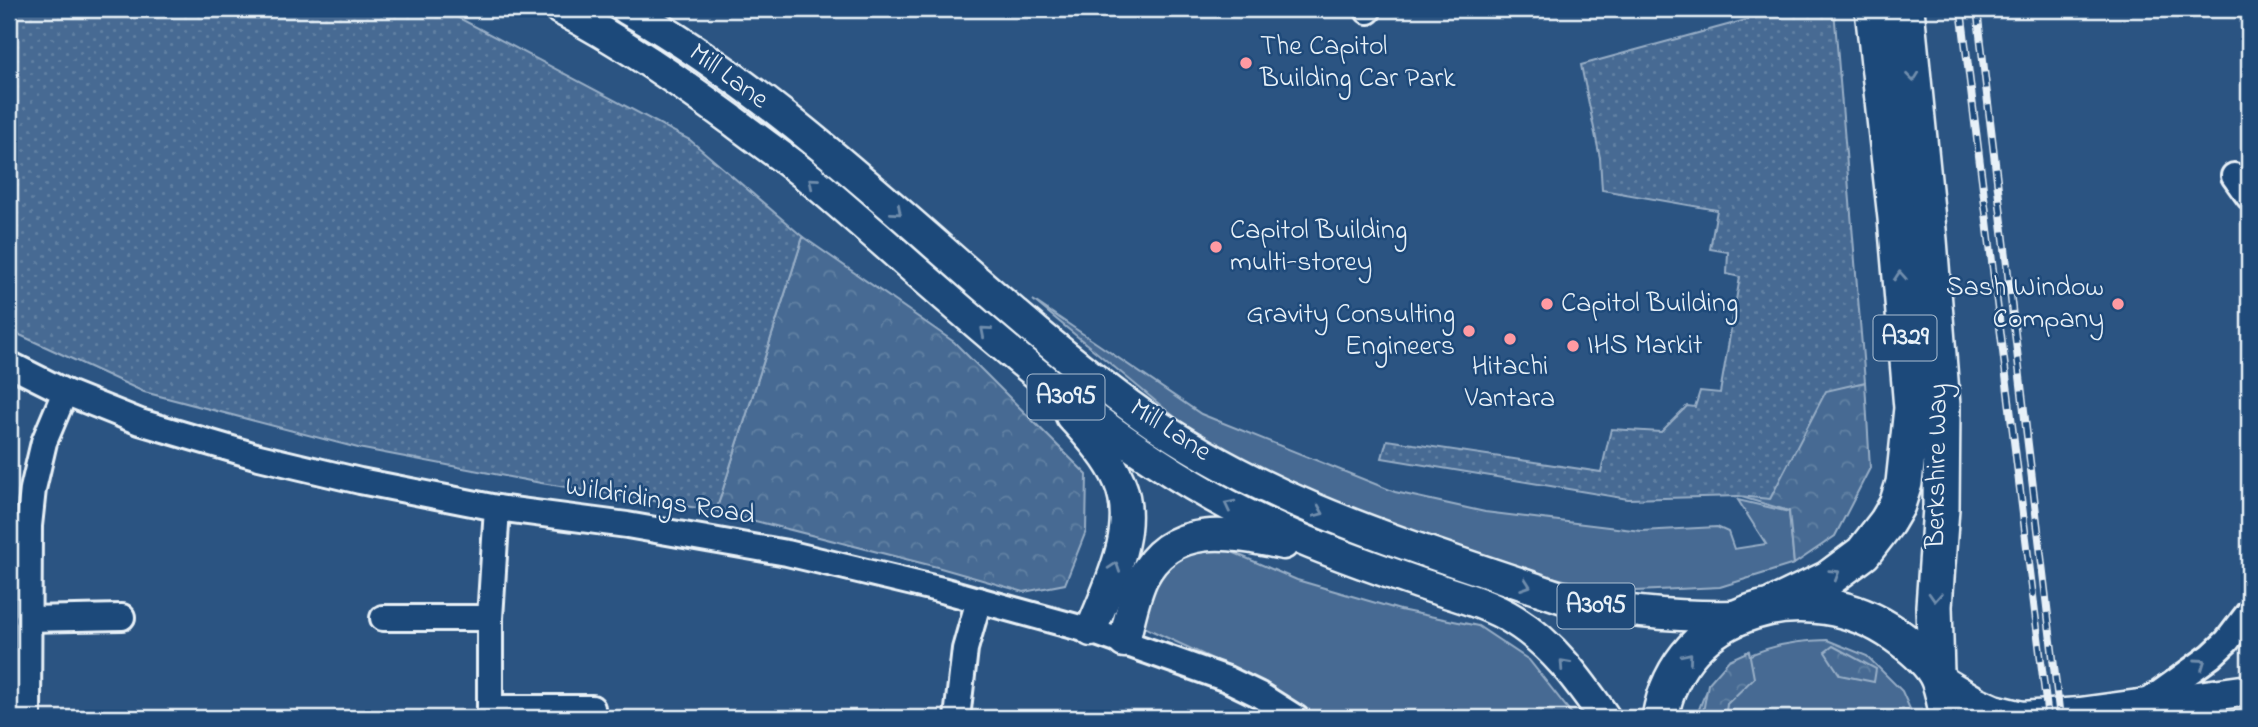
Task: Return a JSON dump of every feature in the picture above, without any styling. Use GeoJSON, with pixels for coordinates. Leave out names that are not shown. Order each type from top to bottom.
{"type":"FeatureCollection","features":[{"type":"Feature","properties":{"kind":"highway","name":"Berkshire Way"},"geometry":{"type":"LineString","coordinates":[[1774,605],[1828,579],[1863,553],[1897,505],[1904,483],[1912,408],[1896,218],[1872,9]]}},
{"type":"Feature","properties":{"kind":"highway","name":"Berkshire Way"},"geometry":{"type":"LineString","coordinates":[[1906,9],[1942,406],[1941,508],[1934,607],[1937,676],[1948,718]]}},
{"type":"Feature","properties":{"kind":"highway"},"geometry":{"type":"LineString","coordinates":[[1660,718],[1667,689],[1685,660],[1711,632],[1738,616],[1774,605],[1825,606],[1857,614],[1878,623],[1907,643],[1937,676]]}},
{"type":"Feature","properties":{"kind":"main road","name":"Mill Lane"},"geometry":{"type":"LineString","coordinates":[[559,9],[688,88],[811,180],[1021,362],[1094,419],[1165,468],[1252,517],[1335,554],[1488,607],[1517,621],[1567,666],[1605,718]]}},
{"type":"Feature","properties":{"kind":"main road","name":"Mill Lane"},"geometry":{"type":"LineString","coordinates":[[627,9],[712,63],[852,171],[1090,376],[1142,415],[1234,472],[1280,496],[1375,534],[1569,600],[1595,606],[1658,613],[1738,616]]}},
{"type":"Feature","properties":{"kind":"main road"},"geometry":{"type":"LineString","coordinates":[[1021,362],[1085,431],[1120,481],[1125,514],[1123,541],[1091,631]]}},
{"type":"Feature","properties":{"kind":"main road"},"geometry":{"type":"LineString","coordinates":[[1124,642],[1135,598],[1149,567],[1157,557],[1179,542],[1208,535],[1238,535],[1335,554]]}},
{"type":"Feature","properties":{"kind":"main road"},"geometry":{"type":"LineString","coordinates":[[1937,676],[1976,702],[2022,717],[2080,713],[2249,690]]}},
{"type":"Feature","properties":{"kind":"street"},"geometry":{"type":"LineString","coordinates":[[2234,176],[2249,197]]}},
{"type":"Feature","properties":{"kind":"street","name":"Wildridings Road"},"geometry":{"type":"LineString","coordinates":[[9,364],[65,392],[141,422],[259,457],[360,481],[497,508],[627,525],[787,553],[979,600],[1091,631],[1227,679],[1258,694],[1296,718]]}},
{"type":"Feature","properties":{"kind":"street"},"geometry":{"type":"LineString","coordinates":[[21,708],[28,619],[19,526],[33,489],[44,442],[65,392]]}},
{"type":"Feature","properties":{"kind":"street"},"geometry":{"type":"LineString","coordinates":[[497,508],[490,618],[490,713],[592,708]]}},
{"type":"Feature","properties":{"kind":"street"},"geometry":{"type":"LineString","coordinates":[[957,718],[965,649],[979,600]]}},
{"type":"Feature","properties":{"kind":"street"},"geometry":{"type":"LineString","coordinates":[[2146,703],[2211,656],[2227,641],[2249,612]]}},
{"type":"Feature","properties":{"kind":"street"},"geometry":{"type":"LineString","coordinates":[[28,619],[122,617]]}},
{"type":"Feature","properties":{"kind":"street"},"geometry":{"type":"LineString","coordinates":[[383,618],[490,618]]}},
{"type":"Feature","properties":{"kind":"green space"},"geometry":{"type":"Polygon","coordinates":[[[9,9],[442,9],[690,140],[803,237],[716,511],[541,483],[358,448],[144,392],[9,330],[9,9]]]}},
{"type":"Feature","properties":{"kind":"green space"},"geometry":{"type":"Polygon","coordinates":[[[1786,9],[1834,9],[1865,382],[1826,391],[1770,499],[1738,496],[1628,499],[1382,458],[1387,440],[1601,472],[1611,429],[1661,432],[1687,406],[1695,407],[1700,391],[1720,393],[1740,277],[1727,274],[1728,252],[1710,249],[1717,210],[1602,190],[1600,158],[1581,65],[1786,9]]]}},
{"type":"Feature","properties":{"kind":"green space"},"geometry":{"type":"Polygon","coordinates":[[[803,237],[954,342],[1087,475],[1086,531],[1065,584],[1024,592],[716,511],[803,237]]]}},
{"type":"Feature","properties":{"kind":"green space"},"geometry":{"type":"Polygon","coordinates":[[[1033,300],[1201,414],[1395,492],[1485,512],[1641,531],[1717,527],[1728,532],[1734,549],[1766,544],[1738,500],[1789,512],[1794,564],[1720,587],[1615,592],[1484,561],[1313,493],[1199,437],[1033,300]]]}},
{"type":"Feature","properties":{"kind":"green space"},"geometry":{"type":"Polygon","coordinates":[[[1865,382],[1870,468],[1835,536],[1794,564],[1789,511],[1738,496],[1826,390],[1865,382]]]}},
{"type":"Feature","properties":{"kind":"green space"},"geometry":{"type":"Polygon","coordinates":[[[1216,545],[1297,580],[1400,610],[1478,626],[1529,660],[1575,718],[1306,718],[1249,678],[1142,626],[1146,586],[1187,552],[1216,545]]]}},
{"type":"Feature","properties":{"kind":"green space"},"geometry":{"type":"Polygon","coordinates":[[[1827,640],[1867,656],[1902,691],[1914,718],[1697,718],[1704,697],[1714,681],[1729,667],[1765,649],[1827,640]]]}},
{"type":"Feature","properties":{"kind":"green space"},"geometry":{"type":"Polygon","coordinates":[[[1833,646],[1876,669],[1874,682],[1840,675],[1825,652],[1833,646]]]}},
{"type":"Feature","properties":{"kind":"green space"},"geometry":{"type":"Polygon","coordinates":[[[1749,651],[1754,678],[1727,704],[1725,718],[1702,718],[1708,684],[1729,660],[1749,651]]]}},
{"type":"Feature","properties":{"kind":"railway"},"geometry":{"type":"LineString","coordinates":[[1961,9],[2048,718]]}},
{"type":"Feature","properties":{"kind":"railway"},"geometry":{"type":"LineString","coordinates":[[1977,9],[2060,718]]}},
{"type":"Feature","properties":{"kind":"place","name":"The Capitol Building Car Park"},"geometry":{"type":"Point","coordinates":[1246,63]}},
{"type":"Feature","properties":{"kind":"place","name":"Capitol Building multi-storey"},"geometry":{"type":"Point","coordinates":[1216,247]}},
{"type":"Feature","properties":{"kind":"place","name":"Capitol Building"},"geometry":{"type":"Point","coordinates":[1547,304]}},
{"type":"Feature","properties":{"kind":"place","name":"Sash Window Company"},"geometry":{"type":"Point","coordinates":[2118,304]}},
{"type":"Feature","properties":{"kind":"place","name":"Gravity Consulting Engineers"},"geometry":{"type":"Point","coordinates":[1469,331]}},
{"type":"Feature","properties":{"kind":"place","name":"Hitachi Vantara"},"geometry":{"type":"Point","coordinates":[1510,339]}},
{"type":"Feature","properties":{"kind":"place","name":"IHS Markit"},"geometry":{"type":"Point","coordinates":[1573,346]}}]}
